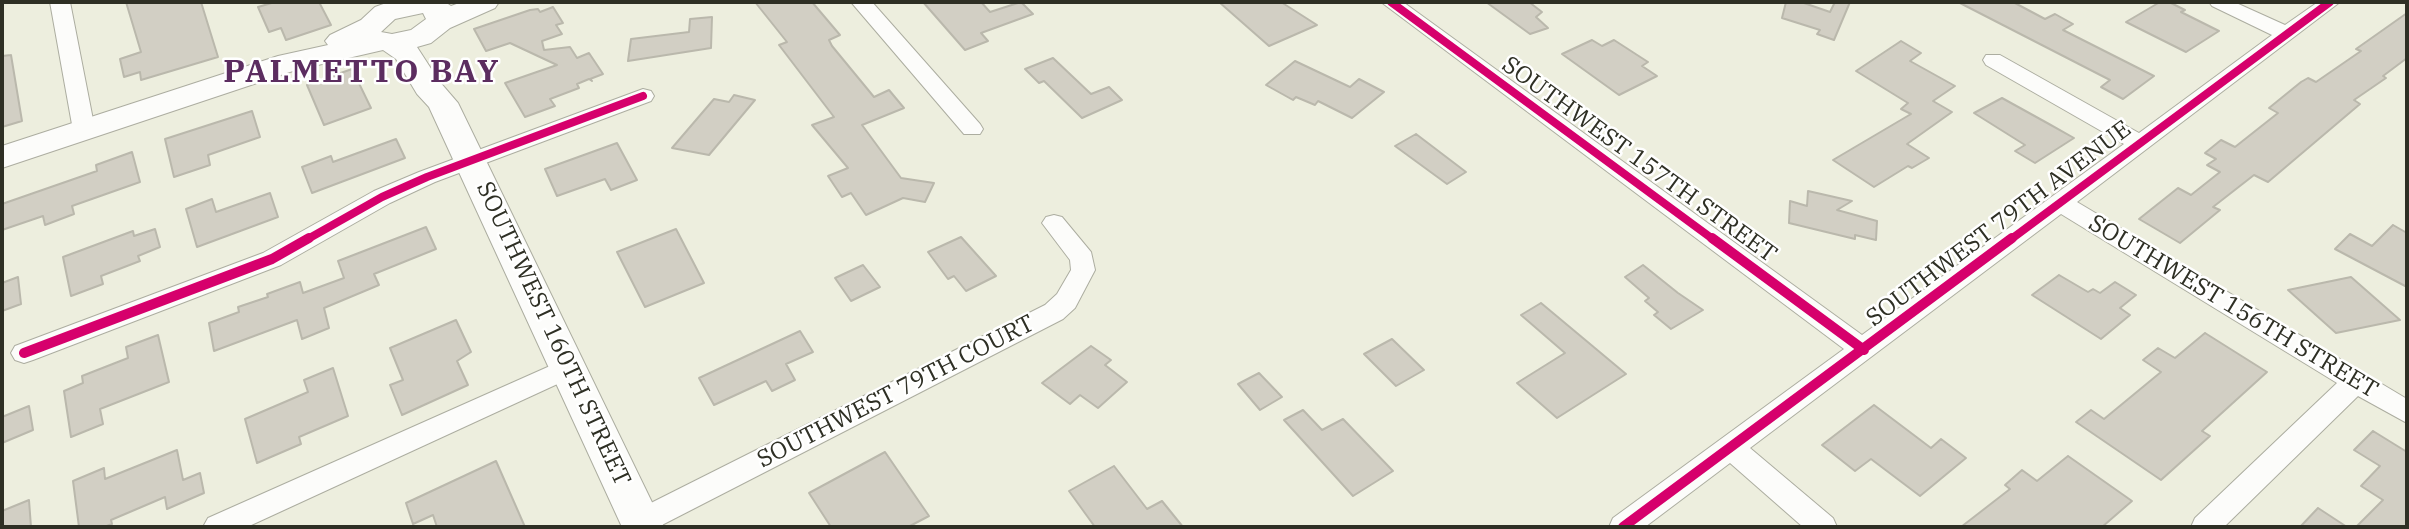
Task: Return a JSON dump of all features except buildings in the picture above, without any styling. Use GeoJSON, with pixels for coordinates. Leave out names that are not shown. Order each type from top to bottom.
{"type":"FeatureCollection","features":[{"type":"Feature","properties":{"kind":"street"},"geometry":{"type":"LineString","coordinates":[[60,2],[84,130]]}},
{"type":"Feature","properties":{"kind":"street"},"geometry":{"type":"LineString","coordinates":[[2,157],[289,62],[382,25],[416,39],[431,10],[485,2]]}},
{"type":"Feature","properties":{"kind":"street"},"geometry":{"type":"LineString","coordinates":[[861,2],[972,129]]}},
{"type":"Feature","properties":{"kind":"street","name":"SOUTHWEST 157TH STREET"},"geometry":{"type":"LineString","coordinates":[[1391,2],[1864,350]]}},
{"type":"Feature","properties":{"kind":"street"},"geometry":{"type":"LineString","coordinates":[[2219,2],[2287,34]]}},
{"type":"Feature","properties":{"kind":"street","name":"SOUTHWEST 79TH AVENUE"},"geometry":{"type":"LineString","coordinates":[[1623,527],[2330,2]]}},
{"type":"Feature","properties":{"kind":"street","name":"SOUTHWEST 160TH STREET"},"geometry":{"type":"LineString","coordinates":[[431,10],[430,51],[442,82],[443,103]]}},
{"type":"Feature","properties":{"kind":"street","name":"SOUTHWEST 160TH STREET"},"geometry":{"type":"LineString","coordinates":[[382,25],[407,53],[428,87],[443,103],[642,524]]}},
{"type":"Feature","properties":{"kind":"street"},"geometry":{"type":"LineString","coordinates":[[1993,60],[2140,143]]}},
{"type":"Feature","properties":{"kind":"street"},"geometry":{"type":"LineString","coordinates":[[24,354],[272,259],[382,197],[643,96]]}},
{"type":"Feature","properties":{"kind":"street","name":"SOUTHWEST 156TH STREET"},"geometry":{"type":"LineString","coordinates":[[2059,202],[2407,412]]}},
{"type":"Feature","properties":{"kind":"street","name":"SOUTHWEST 79TH COURT"},"geometry":{"type":"LineString","coordinates":[[642,524],[1054,312],[1071,294],[1083,270],[1083,258],[1054,223]]}},
{"type":"Feature","properties":{"kind":"street"},"geometry":{"type":"LineString","coordinates":[[218,527],[568,368]]}},
{"type":"Feature","properties":{"kind":"street"},"geometry":{"type":"LineString","coordinates":[[2205,527],[2356,381]]}},
{"type":"Feature","properties":{"kind":"street"},"geometry":{"type":"LineString","coordinates":[[1731,448],[1823,527]]}},
{"type":"Feature","properties":{"kind":"cycle path"},"geometry":{"type":"LineString","coordinates":[[1391,2],[1864,350]]}},
{"type":"Feature","properties":{"kind":"cycle path"},"geometry":{"type":"LineString","coordinates":[[1623,527],[2330,2]]}},
{"type":"Feature","properties":{"kind":"cycle path"},"geometry":{"type":"LineString","coordinates":[[24,353],[272,259],[382,197],[427,177],[643,96]]}},
{"type":"Feature","properties":{"kind":"district","name":"PALMETTO BAY"},"geometry":{"type":"Point","coordinates":[362,73]}}]}
